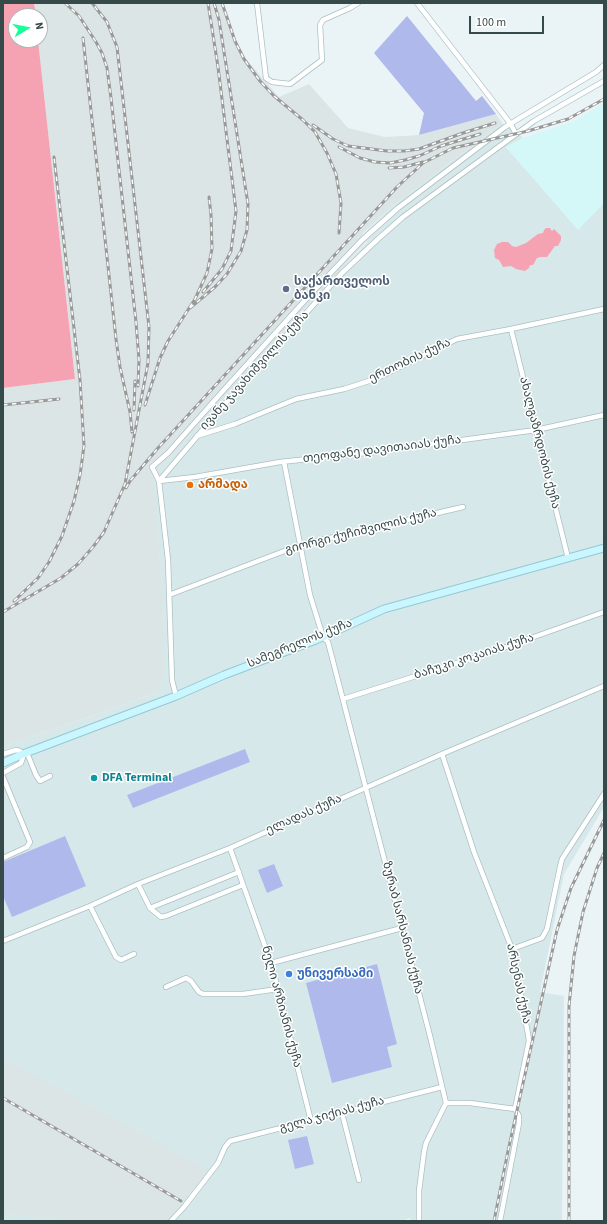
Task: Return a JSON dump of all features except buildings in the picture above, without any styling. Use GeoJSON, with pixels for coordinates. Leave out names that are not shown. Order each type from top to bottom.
{"type":"FeatureCollection","features":[{"type":"Feature","properties":{"kind":"main road","name":"სამეგრელოს ქუჩა"},"geometry":{"type":"LineString","coordinates":[[6,762],[323,637],[384,609],[604,548]]}},
{"type":"Feature","properties":{"kind":"street"},"geometry":{"type":"LineString","coordinates":[[257,3],[266,78],[272,82],[290,84],[322,60],[320,25],[323,20],[358,3]]}},
{"type":"Feature","properties":{"kind":"street"},"geometry":{"type":"LineString","coordinates":[[417,3],[510,123],[516,134]]}},
{"type":"Feature","properties":{"kind":"street"},"geometry":{"type":"LineString","coordinates":[[176,696],[172,680],[168,560],[159,481],[152,466],[168,454],[238,374],[362,240],[398,208],[510,123],[596,72],[604,65]]}},
{"type":"Feature","properties":{"kind":"street","name":"ივანე ჯავახიშვილის ქუჩა"},"geometry":{"type":"LineString","coordinates":[[159,481],[342,273],[373,244],[403,217],[516,134],[540,117],[604,80]]}},
{"type":"Feature","properties":{"kind":"street","name":"ერთობის ქუჩა"},"geometry":{"type":"LineString","coordinates":[[197,436],[235,424],[296,399],[344,389],[375,379],[457,339],[604,309]]}},
{"type":"Feature","properties":{"kind":"street","name":"ახალგაზრდობის ქუჩა"},"geometry":{"type":"LineString","coordinates":[[512,329],[568,558]]}},
{"type":"Feature","properties":{"kind":"street","name":"თეოფანე დავითაიას ქუჩა"},"geometry":{"type":"LineString","coordinates":[[159,481],[195,477],[284,462],[396,450],[536,430],[604,415]]}},
{"type":"Feature","properties":{"kind":"street","name":"ზურაბ სარსანიას ქუჩა"},"geometry":{"type":"LineString","coordinates":[[284,462],[310,595],[323,637],[328,642],[446,1103]]}},
{"type":"Feature","properties":{"kind":"street","name":"გიორგი ქუჩიშვილის ქუჩა"},"geometry":{"type":"LineString","coordinates":[[170,596],[300,545],[463,507]]}},
{"type":"Feature","properties":{"kind":"street","name":"ბაჩუკი კოკაიას ქუჩა"},"geometry":{"type":"LineString","coordinates":[[343,699],[489,653],[604,612]]}},
{"type":"Feature","properties":{"kind":"street","name":"ელადას ქუჩა"},"geometry":{"type":"LineString","coordinates":[[3,941],[90,906],[138,884],[230,848],[442,754],[604,686]]}},
{"type":"Feature","properties":{"kind":"street"},"geometry":{"type":"LineString","coordinates":[[3,754],[16,750],[20,751],[25,754],[40,780],[50,776]]}},
{"type":"Feature","properties":{"kind":"street"},"geometry":{"type":"LineString","coordinates":[[3,773],[21,763],[25,754]]}},
{"type":"Feature","properties":{"kind":"street","name":"არსენას ქუჩა"},"geometry":{"type":"LineString","coordinates":[[442,754],[474,852],[512,950],[528,1041],[515,1109],[519,1116],[519,1123],[500,1221]]}},
{"type":"Feature","properties":{"kind":"street"},"geometry":{"type":"LineString","coordinates":[[3,777],[30,842],[27,847],[3,858]]}},
{"type":"Feature","properties":{"kind":"street"},"geometry":{"type":"LineString","coordinates":[[512,950],[542,938],[547,930],[562,859],[604,794]]}},
{"type":"Feature","properties":{"kind":"street","name":"ნელი არზიანის ქუჩა"},"geometry":{"type":"LineString","coordinates":[[230,848],[271,963],[311,1121]]}},
{"type":"Feature","properties":{"kind":"street"},"geometry":{"type":"LineString","coordinates":[[150,908],[239,872]]}},
{"type":"Feature","properties":{"kind":"street"},"geometry":{"type":"LineString","coordinates":[[138,884],[150,908],[161,917],[243,885]]}},
{"type":"Feature","properties":{"kind":"street"},"geometry":{"type":"LineString","coordinates":[[90,906],[116,957],[121,960],[134,954]]}},
{"type":"Feature","properties":{"kind":"street"},"geometry":{"type":"LineString","coordinates":[[271,963],[402,928]]}},
{"type":"Feature","properties":{"kind":"street"},"geometry":{"type":"LineString","coordinates":[[166,987],[186,978],[191,980],[199,992],[203,994],[243,994],[278,989]]}},
{"type":"Feature","properties":{"kind":"street","name":"გელა ჯიქიას ქუჩა"},"geometry":{"type":"LineString","coordinates":[[171,1221],[184,1207],[214,1166],[218,1163],[228,1143],[442,1087]]}},
{"type":"Feature","properties":{"kind":"street"},"geometry":{"type":"LineString","coordinates":[[419,1221],[419,1191],[426,1143],[446,1103],[470,1103],[515,1109]]}},
{"type":"Feature","properties":{"kind":"street"},"geometry":{"type":"LineString","coordinates":[[342,1113],[359,1180]]}},
{"type":"Feature","properties":{"kind":"shaded area"},"geometry":{"type":"Polygon","coordinates":[[[3,3],[34,3],[35,8],[8,8],[8,48],[39,48],[75,379],[3,388],[3,3]]]}},
{"type":"Feature","properties":{"kind":"shaded area"},"geometry":{"type":"Polygon","coordinates":[[[34,3],[224,3],[239,51],[279,97],[309,84],[348,128],[385,137],[419,135],[496,114],[502,123],[395,204],[362,234],[367,241],[199,425],[170,459],[153,474],[162,584],[163,679],[156,693],[3,747],[3,388],[75,379],[39,48],[48,48],[48,8],[35,8],[34,3]]]}},
{"type":"Feature","properties":{"kind":"shaded area"},"geometry":{"type":"Polygon","coordinates":[[[407,16],[476,101],[482,96],[496,114],[419,135],[424,113],[374,53],[407,16]]]}},
{"type":"Feature","properties":{"kind":"shaded area"},"geometry":{"type":"Polygon","coordinates":[[[604,103],[604,203],[578,230],[506,147],[523,138],[574,121],[604,103]]]}},
{"type":"Feature","properties":{"kind":"shaded area"},"geometry":{"type":"Polygon","coordinates":[[[502,123],[505,127],[510,124],[523,138],[506,147],[578,229],[604,203],[604,807],[564,874],[540,992],[564,996],[562,1221],[410,1221],[410,1218],[401,1221],[3,1221],[3,747],[156,693],[162,584],[152,474],[170,459],[199,425],[367,242],[362,235],[395,204],[502,123]]]}},
{"type":"Feature","properties":{"kind":"shaded area"},"geometry":{"type":"Polygon","coordinates":[[[546,228],[550,228],[552,231],[554,229],[561,236],[561,240],[558,246],[555,246],[547,257],[537,258],[533,265],[530,265],[525,271],[511,266],[503,267],[499,260],[495,258],[494,250],[497,244],[508,242],[512,246],[516,247],[526,243],[538,234],[543,233],[546,228]]]}},
{"type":"Feature","properties":{"kind":"shaded area"},"geometry":{"type":"Polygon","coordinates":[[[245,749],[250,762],[133,808],[127,795],[245,749]]]}},
{"type":"Feature","properties":{"kind":"shaded area"},"geometry":{"type":"Polygon","coordinates":[[[65,836],[86,886],[12,917],[3,896],[3,862],[65,836]]]}},
{"type":"Feature","properties":{"kind":"shaded area"},"geometry":{"type":"Polygon","coordinates":[[[274,864],[283,886],[267,893],[258,870],[274,864]]]}},
{"type":"Feature","properties":{"kind":"shaded area"},"geometry":{"type":"Polygon","coordinates":[[[377,964],[397,1044],[387,1047],[392,1067],[332,1083],[306,983],[377,964]]]}},
{"type":"Feature","properties":{"kind":"shaded area"},"geometry":{"type":"Polygon","coordinates":[[[3,1058],[208,1170],[181,1204],[165,1221],[73,1221],[7,1213],[3,1218],[3,1058]]]}},
{"type":"Feature","properties":{"kind":"shaded area"},"geometry":{"type":"Polygon","coordinates":[[[307,1136],[314,1164],[295,1169],[288,1140],[307,1136]]]}},
{"type":"Feature","properties":{"kind":"railway"},"geometry":{"type":"LineString","coordinates":[[65,3],[79,16],[96,42],[102,53],[107,68],[136,322],[139,360],[138,386]]}},
{"type":"Feature","properties":{"kind":"railway"},"geometry":{"type":"LineString","coordinates":[[3,612],[61,578],[78,564],[104,532],[125,484],[148,363],[149,327],[117,47],[107,22],[92,3]]}},
{"type":"Feature","properties":{"kind":"railway"},"geometry":{"type":"LineString","coordinates":[[203,292],[222,269],[231,251],[236,211],[218,67],[208,3]]}},
{"type":"Feature","properties":{"kind":"railway"},"geometry":{"type":"LineString","coordinates":[[190,308],[215,287],[227,274],[241,251],[247,230],[248,204],[219,20],[214,3]]}},
{"type":"Feature","properties":{"kind":"railway"},"geometry":{"type":"LineString","coordinates":[[222,3],[235,41],[244,59],[260,81],[274,96],[315,132],[327,153],[336,174],[341,203],[339,233]]}},
{"type":"Feature","properties":{"kind":"railway"},"geometry":{"type":"LineString","coordinates":[[83,38],[116,339],[120,367],[130,412],[132,432]]}},
{"type":"Feature","properties":{"kind":"railway"},"geometry":{"type":"LineString","coordinates":[[126,488],[130,481],[158,448],[397,187],[423,163],[453,148],[528,131],[568,119],[604,99]]}},
{"type":"Feature","properties":{"kind":"railway"},"geometry":{"type":"LineString","coordinates":[[313,125],[333,139],[348,146],[387,151],[404,151],[419,149],[495,123]]}},
{"type":"Feature","properties":{"kind":"railway"},"geometry":{"type":"LineString","coordinates":[[339,147],[360,158],[375,162],[390,163],[419,156],[441,146],[480,134]]}},
{"type":"Feature","properties":{"kind":"railway"},"geometry":{"type":"LineString","coordinates":[[14,601],[38,578],[49,562],[62,536],[74,501],[80,475],[84,446],[80,380],[54,157]]}},
{"type":"Feature","properties":{"kind":"railway"},"geometry":{"type":"LineString","coordinates":[[389,168],[404,167],[423,162]]}},
{"type":"Feature","properties":{"kind":"railway"},"geometry":{"type":"LineString","coordinates":[[145,405],[160,358],[168,341],[195,299],[207,273],[212,249],[209,197]]}},
{"type":"Feature","properties":{"kind":"railway"},"geometry":{"type":"LineString","coordinates":[[134,410],[135,381]]}},
{"type":"Feature","properties":{"kind":"railway"},"geometry":{"type":"LineString","coordinates":[[3,405],[59,399]]}},
{"type":"Feature","properties":{"kind":"railway"},"geometry":{"type":"LineString","coordinates":[[494,1221],[557,930],[571,888],[604,820]]}},
{"type":"Feature","properties":{"kind":"railway"},"geometry":{"type":"LineString","coordinates":[[569,1221],[569,1006],[574,956],[583,912],[597,868],[604,853]]}},
{"type":"Feature","properties":{"kind":"railway"},"geometry":{"type":"LineString","coordinates":[[3,1098],[181,1201]]}},
{"type":"Feature","properties":{"kind":"place","name":"საქართველოს ბანკი"},"geometry":{"type":"Point","coordinates":[286,289]}},
{"type":"Feature","properties":{"kind":"place","name":"არმადა"},"geometry":{"type":"Point","coordinates":[190,485]}},
{"type":"Feature","properties":{"kind":"place","name":"DFA Terminal"},"geometry":{"type":"Point","coordinates":[94,778]}},
{"type":"Feature","properties":{"kind":"place","name":"უნივერსამი"},"geometry":{"type":"Point","coordinates":[289,974]}}]}
